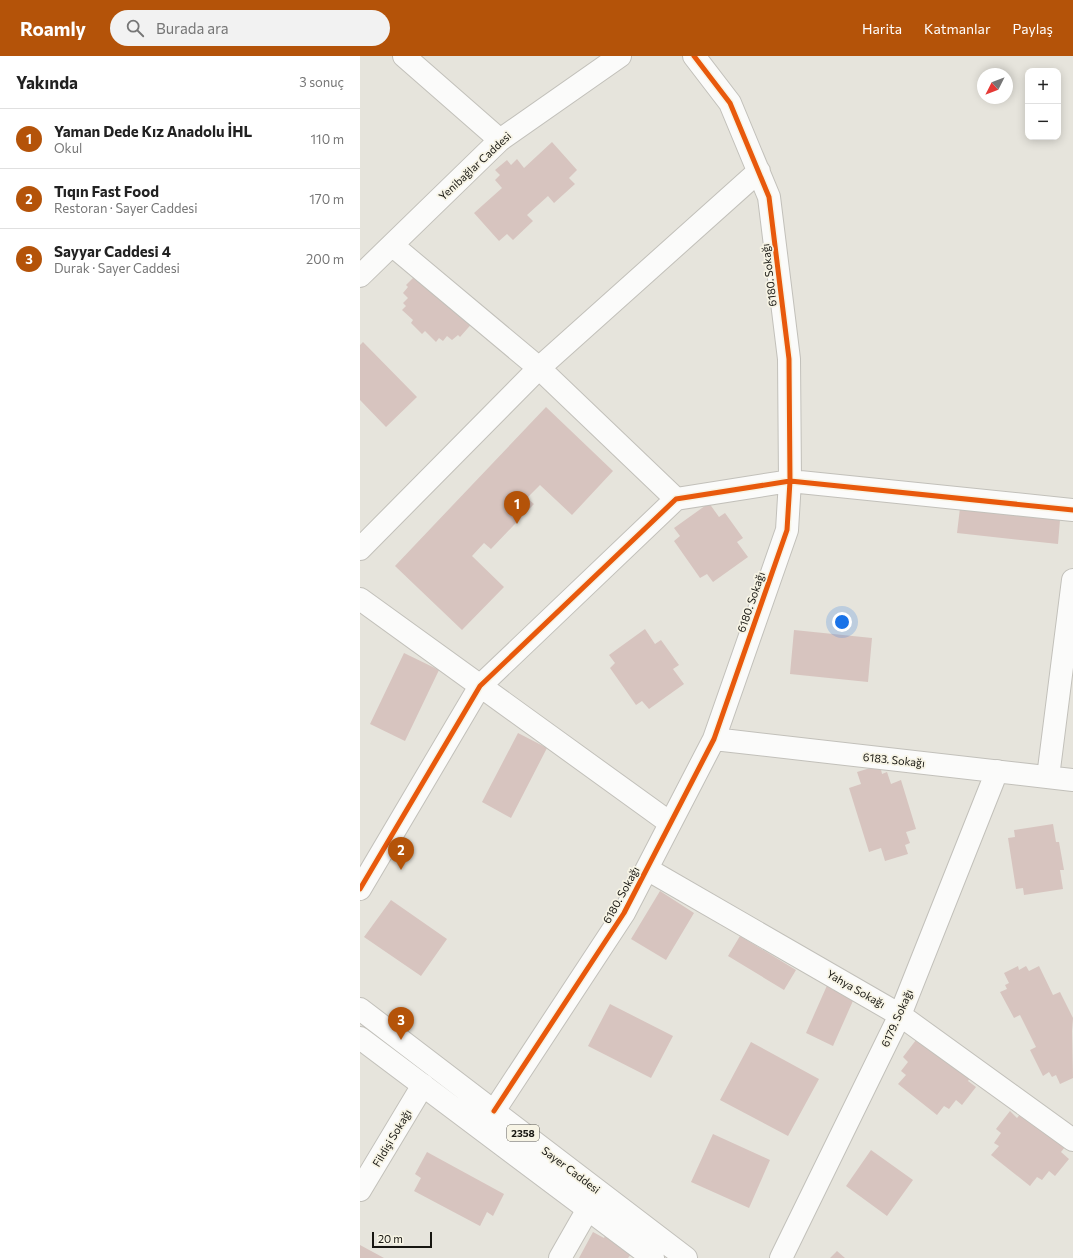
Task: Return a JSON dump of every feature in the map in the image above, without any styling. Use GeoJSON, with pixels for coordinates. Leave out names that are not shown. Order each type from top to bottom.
{"type":"FeatureCollection","features":[{"type":"Feature","properties":{"kind":"street"},"geometry":{"type":"LineString","coordinates":[[404,56],[500,140]]}},
{"type":"Feature","properties":{"kind":"street","name":"Yenibağlar Caddesi"},"geometry":{"type":"LineString","coordinates":[[360,276],[500,140],[620,56]]}},
{"type":"Feature","properties":{"kind":"street","name":"6180. Sokağı"},"geometry":{"type":"LineString","coordinates":[[494,1111],[624,913],[714,739],[787,530],[790,481],[789,359],[769,197],[730,103],[694,56]]}},
{"type":"Feature","properties":{"kind":"street"},"geometry":{"type":"LineString","coordinates":[[360,549],[540,368],[759,171]]}},
{"type":"Feature","properties":{"kind":"street"},"geometry":{"type":"LineString","coordinates":[[392,245],[540,368],[676,499]]}},
{"type":"Feature","properties":{"kind":"street"},"geometry":{"type":"LineString","coordinates":[[360,889],[480,686],[676,499],[790,481],[1073,510]]}},
{"type":"Feature","properties":{"kind":"street"},"geometry":{"type":"LineString","coordinates":[[1048,777],[1073,580]]}},
{"type":"Feature","properties":{"kind":"street"},"geometry":{"type":"LineString","coordinates":[[360,599],[670,823]]}},
{"type":"Feature","properties":{"kind":"street","name":"6183. Sokağı"},"geometry":{"type":"LineString","coordinates":[[714,739],[1073,780]]}},
{"type":"Feature","properties":{"kind":"street","name":"6179. Sokağı"},"geometry":{"type":"LineString","coordinates":[[781,1258],[900,1015],[997,771]]}},
{"type":"Feature","properties":{"kind":"street","name":"Yahya Sokağı"},"geometry":{"type":"LineString","coordinates":[[646,869],[900,1015],[1073,1140]]}},
{"type":"Feature","properties":{"kind":"street","name":"Sayer Caddesi"},"geometry":{"type":"LineString","coordinates":[[360,1009],[686,1258]]}},
{"type":"Feature","properties":{"kind":"street","name":"Sayer Caddesi"},"geometry":{"type":"LineString","coordinates":[[360,1038],[653,1258]]}},
{"type":"Feature","properties":{"kind":"street","name":"Fildişi Sokağı"},"geometry":{"type":"LineString","coordinates":[[360,1190],[423,1085]]}},
{"type":"Feature","properties":{"kind":"street"},"geometry":{"type":"LineString","coordinates":[[560,1258],[588,1209]]}},
{"type":"Feature","properties":{"kind":"building"},"geometry":{"type":"Polygon","coordinates":[[[552,142],[577,170],[569,178],[575,184],[554,203],[548,196],[527,215],[533,221],[513,240],[507,234],[499,241],[474,213],[502,188],[495,180],[500,175],[495,170],[507,160],[511,165],[517,159],[524,168],[552,142]]]}},
{"type":"Feature","properties":{"kind":"building"},"geometry":{"type":"Polygon","coordinates":[[[422,269],[475,320],[460,337],[458,335],[452,340],[447,336],[443,341],[439,338],[436,342],[425,331],[422,334],[411,323],[413,320],[402,310],[406,306],[403,303],[408,298],[403,293],[408,287],[406,285],[422,269]]]}},
{"type":"Feature","properties":{"kind":"building"},"geometry":{"type":"Polygon","coordinates":[[[363,342],[417,397],[386,427],[360,400],[360,345],[363,342]]]}},
{"type":"Feature","properties":{"kind":"building"},"geometry":{"type":"Polygon","coordinates":[[[546,407],[613,471],[572,515],[540,485],[527,498],[534,504],[491,549],[484,543],[472,556],[504,587],[462,630],[395,566],[546,407]]]}},
{"type":"Feature","properties":{"kind":"building"},"geometry":{"type":"Polygon","coordinates":[[[709,503],[719,517],[725,513],[743,538],[737,542],[748,557],[713,582],[707,574],[700,578],[674,541],[680,536],[674,528],[709,503]]]}},
{"type":"Feature","properties":{"kind":"building"},"geometry":{"type":"Polygon","coordinates":[[[960,508],[1060,520],[1058,544],[957,533],[960,508]]]}},
{"type":"Feature","properties":{"kind":"building"},"geometry":{"type":"Polygon","coordinates":[[[645,629],[655,644],[661,640],[679,665],[673,669],[684,684],[649,709],[642,701],[636,705],[610,668],[615,663],[609,655],[645,629]]]}},
{"type":"Feature","properties":{"kind":"building"},"geometry":{"type":"Polygon","coordinates":[[[794,630],[872,638],[868,682],[790,674],[794,630]]]}},
{"type":"Feature","properties":{"kind":"building"},"geometry":{"type":"Polygon","coordinates":[[[404,653],[439,670],[405,741],[370,724],[404,653]]]}},
{"type":"Feature","properties":{"kind":"building"},"geometry":{"type":"Polygon","coordinates":[[[518,733],[547,748],[511,818],[482,802],[518,733]]]}},
{"type":"Feature","properties":{"kind":"building"},"geometry":{"type":"Polygon","coordinates":[[[880,765],[882,774],[887,772],[891,784],[901,780],[916,829],[906,832],[910,843],[905,845],[908,854],[885,861],[881,848],[869,852],[849,788],[861,784],[857,772],[880,765]]]}},
{"type":"Feature","properties":{"kind":"building"},"geometry":{"type":"Polygon","coordinates":[[[1053,824],[1056,842],[1059,842],[1064,870],[1060,870],[1063,889],[1024,895],[1023,888],[1016,889],[1008,838],[1015,837],[1014,830],[1053,824]]]}},
{"type":"Feature","properties":{"kind":"building"},"geometry":{"type":"Polygon","coordinates":[[[660,891],[694,913],[666,960],[631,939],[660,891]]]}},
{"type":"Feature","properties":{"kind":"building"},"geometry":{"type":"Polygon","coordinates":[[[391,900],[447,939],[421,976],[364,937],[391,900]]]}},
{"type":"Feature","properties":{"kind":"building"},"geometry":{"type":"Polygon","coordinates":[[[740,936],[796,970],[784,990],[728,956],[740,936]]]}},
{"type":"Feature","properties":{"kind":"building"},"geometry":{"type":"Polygon","coordinates":[[[1018,966],[1019,970],[1026,966],[1029,971],[1039,966],[1053,995],[1060,992],[1073,1018],[1073,1078],[1060,1084],[1056,1075],[1052,1077],[1049,1072],[1043,1076],[1030,1050],[1036,1047],[1020,1015],[1014,1018],[1000,992],[1007,989],[1005,985],[1009,983],[1004,973],[1018,966]]]}},
{"type":"Feature","properties":{"kind":"building"},"geometry":{"type":"Polygon","coordinates":[[[829,981],[856,994],[833,1046],[806,1033],[829,981]]]}},
{"type":"Feature","properties":{"kind":"building"},"geometry":{"type":"Polygon","coordinates":[[[610,1004],[673,1036],[651,1078],[588,1046],[610,1004]]]}},
{"type":"Feature","properties":{"kind":"building"},"geometry":{"type":"Polygon","coordinates":[[[916,1040],[924,1046],[929,1040],[972,1075],[968,1081],[976,1087],[962,1105],[956,1100],[949,1109],[944,1106],[937,1115],[898,1084],[906,1075],[901,1071],[908,1062],[903,1057],[916,1040]]]}},
{"type":"Feature","properties":{"kind":"building"},"geometry":{"type":"Polygon","coordinates":[[[751,1042],[819,1079],[788,1136],[720,1100],[751,1042]]]}},
{"type":"Feature","properties":{"kind":"building"},"geometry":{"type":"Polygon","coordinates":[[[1010,1111],[1017,1118],[1022,1112],[1065,1147],[1061,1152],[1069,1159],[1055,1176],[1049,1171],[1042,1180],[1037,1177],[1030,1186],[991,1155],[999,1146],[994,1143],[1001,1133],[996,1129],[1010,1111]]]}},
{"type":"Feature","properties":{"kind":"building"},"geometry":{"type":"Polygon","coordinates":[[[713,1134],[770,1160],[749,1208],[691,1182],[713,1134]]]}},
{"type":"Feature","properties":{"kind":"building"},"geometry":{"type":"Polygon","coordinates":[[[871,1150],[913,1180],[887,1216],[846,1186],[871,1150]]]}},
{"type":"Feature","properties":{"kind":"building"},"geometry":{"type":"Polygon","coordinates":[[[427,1152],[504,1194],[493,1216],[487,1212],[480,1226],[414,1191],[421,1178],[415,1174],[427,1152]]]}},
{"type":"Feature","properties":{"kind":"building"},"geometry":{"type":"Polygon","coordinates":[[[593,1232],[604,1238],[606,1234],[622,1243],[620,1248],[631,1254],[628,1258],[579,1258],[593,1232]]]}},
{"type":"Feature","properties":{"kind":"building"},"geometry":{"type":"Polygon","coordinates":[[[360,1245],[384,1258],[360,1258],[360,1245]]]}},
{"type":"Feature","properties":{"kind":"building"},"geometry":{"type":"Polygon","coordinates":[[[837,1251],[845,1258],[830,1258],[837,1251]]]}},
{"type":"Feature","properties":{"kind":"cycle path"},"geometry":{"type":"LineString","coordinates":[[494,1111],[624,913],[714,739],[787,530],[790,481],[789,359],[769,197],[730,103],[694,56]]}},
{"type":"Feature","properties":{"kind":"cycle path"},"geometry":{"type":"LineString","coordinates":[[360,889],[480,686],[676,499],[790,481],[1073,510]]}},
{"type":"Feature","properties":{"kind":"place","name":"Yaman Dede Kız Anadolu İHL"},"geometry":{"type":"Point","coordinates":[517,524]}},
{"type":"Feature","properties":{"kind":"place","name":"Tıqın Fast Food"},"geometry":{"type":"Point","coordinates":[401,870]}},
{"type":"Feature","properties":{"kind":"place","name":"Sayyar Caddesi 4"},"geometry":{"type":"Point","coordinates":[401,1040]}}]}
